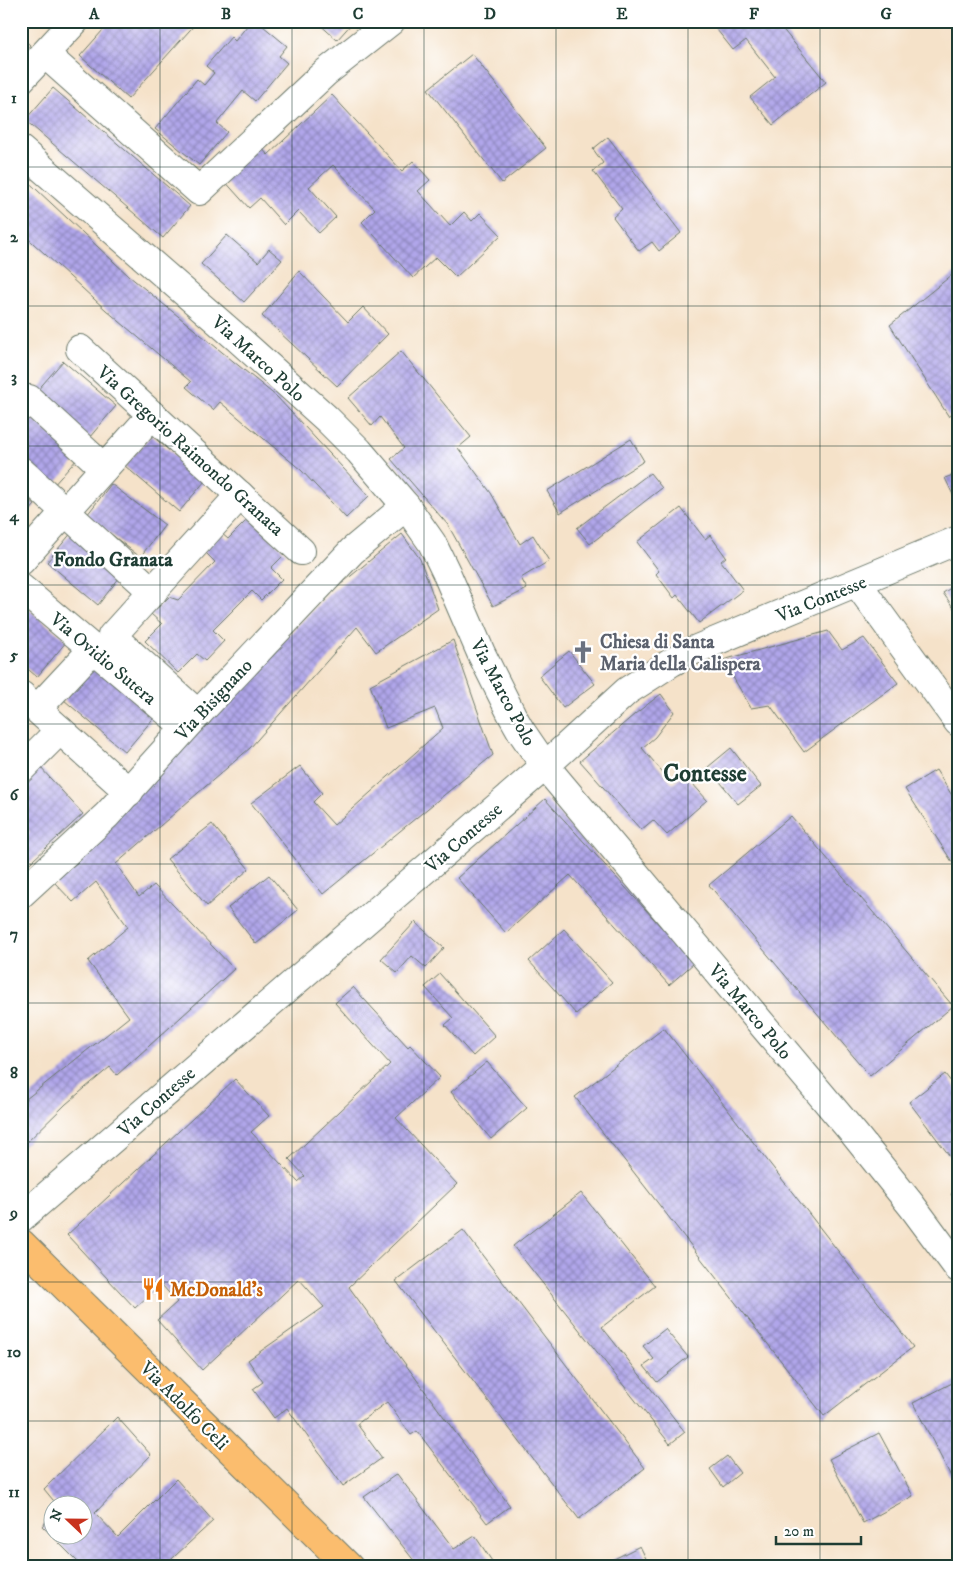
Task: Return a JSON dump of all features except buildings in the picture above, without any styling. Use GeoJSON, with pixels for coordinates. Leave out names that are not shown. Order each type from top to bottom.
{"type":"FeatureCollection","features":[{"type":"Feature","properties":{"kind":"main road","name":"Via Adolfo Celi"},"geometry":{"type":"LineString","coordinates":[[21,1243],[349,1567]]}},
{"type":"Feature","properties":{"kind":"street"},"geometry":{"type":"LineString","coordinates":[[21,79],[74,21]]}},
{"type":"Feature","properties":{"kind":"street"},"geometry":{"type":"LineString","coordinates":[[45,54],[199,191],[324,73],[391,21]]}},
{"type":"Feature","properties":{"kind":"street","name":"Via Marco Polo"},"geometry":{"type":"LineString","coordinates":[[21,150],[327,419],[359,451],[406,506],[432,543],[481,653],[521,731],[545,766],[855,1135],[912,1206],[958,1268]]}},
{"type":"Feature","properties":{"kind":"street","name":"Via Gregorio Raimondo Granata"},"geometry":{"type":"LineString","coordinates":[[80,350],[301,551]]}},
{"type":"Feature","properties":{"kind":"street"},"geometry":{"type":"LineString","coordinates":[[25,403],[104,468]]}},
{"type":"Feature","properties":{"kind":"street"},"geometry":{"type":"LineString","coordinates":[[21,561],[152,415]]}},
{"type":"Feature","properties":{"kind":"street"},"geometry":{"type":"LineString","coordinates":[[21,471],[153,592]]}},
{"type":"Feature","properties":{"kind":"street"},"geometry":{"type":"LineString","coordinates":[[129,792],[29,702],[103,642],[153,592],[240,495]]}},
{"type":"Feature","properties":{"kind":"street","name":"Via Bisignano"},"geometry":{"type":"LineString","coordinates":[[21,894],[107,816],[192,721],[352,551],[406,506]]}},
{"type":"Feature","properties":{"kind":"street","name":"Via Contesse"},"geometry":{"type":"LineString","coordinates":[[21,1218],[545,766],[627,691],[672,662],[717,640],[958,540]]}},
{"type":"Feature","properties":{"kind":"street"},"geometry":{"type":"LineString","coordinates":[[858,583],[958,722]]}},
{"type":"Feature","properties":{"kind":"street","name":"Via Ovidio Sutera"},"geometry":{"type":"LineString","coordinates":[[21,588],[103,642],[192,721]]}},
{"type":"Feature","properties":{"kind":"street"},"geometry":{"type":"LineString","coordinates":[[21,768],[60,730]]}},
{"type":"Feature","properties":{"kind":"place","name":"Chiesa di Santa Maria della Calispera"},"geometry":{"type":"Point","coordinates":[583,652]}},
{"type":"Feature","properties":{"kind":"place","name":"McDonald's"},"geometry":{"type":"Point","coordinates":[153,1289]}},
{"type":"Feature","properties":{"kind":"district","name":"Fondo Granata"},"geometry":{"type":"Point","coordinates":[113,559]}},
{"type":"Feature","properties":{"kind":"district","name":"Contesse"},"geometry":{"type":"Point","coordinates":[705,773]}}]}
